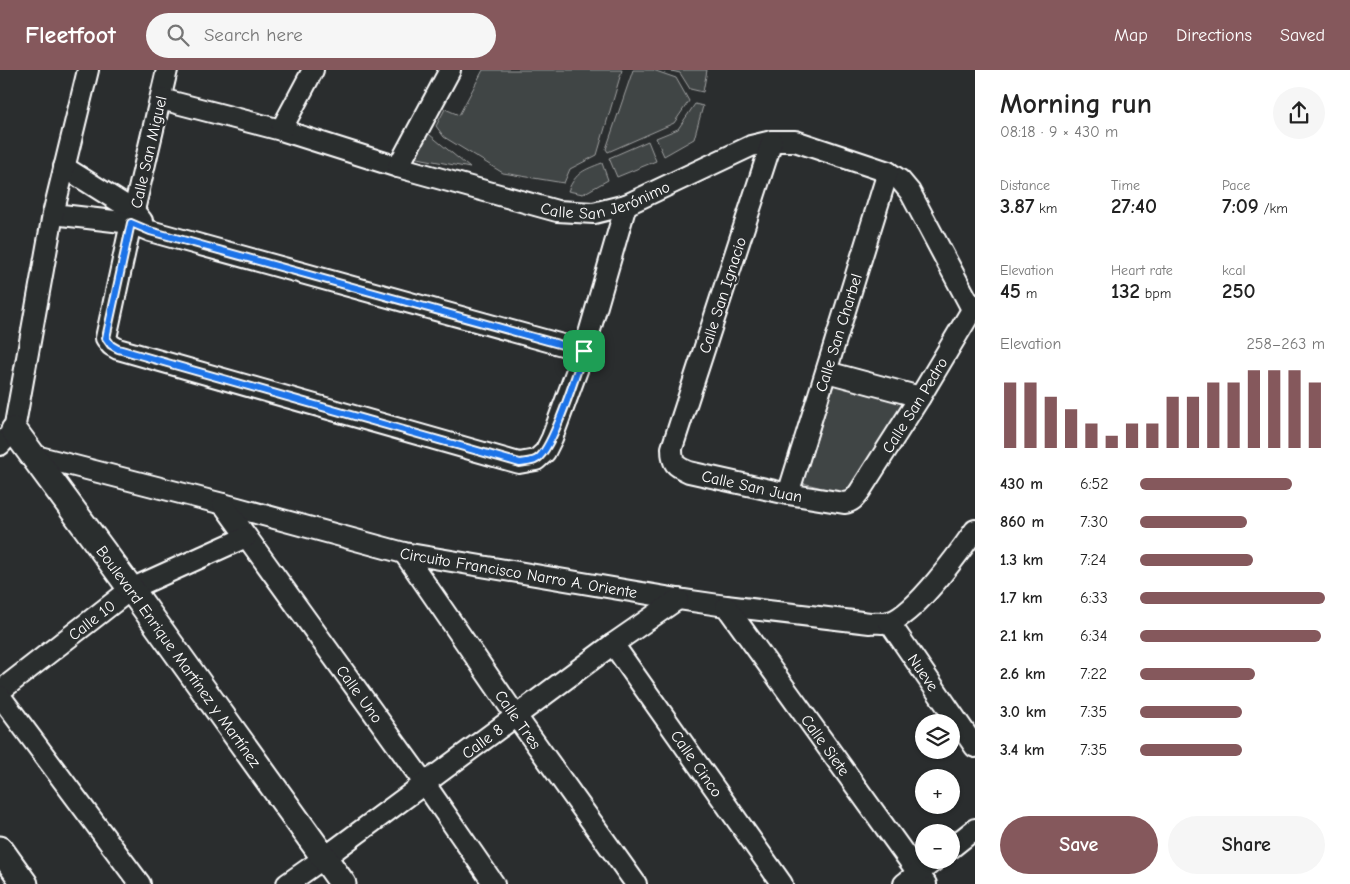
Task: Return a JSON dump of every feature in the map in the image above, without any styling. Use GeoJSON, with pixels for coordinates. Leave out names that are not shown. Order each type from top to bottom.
{"type":"FeatureCollection","features":[{"type":"Feature","properties":{"kind":"street"},"geometry":{"type":"LineString","coordinates":[[5,432],[53,214],[88,70]]}},
{"type":"Feature","properties":{"kind":"street"},"geometry":{"type":"LineString","coordinates":[[281,130],[313,70]]}},
{"type":"Feature","properties":{"kind":"street"},"geometry":{"type":"LineString","coordinates":[[398,168],[450,70]]}},
{"type":"Feature","properties":{"kind":"street","name":"Calle San Jerónimo"},"geometry":{"type":"LineString","coordinates":[[167,81],[281,130],[398,168],[557,211],[594,213],[626,205],[751,146],[772,141],[795,141],[888,172],[900,180],[910,192],[974,307]]}},
{"type":"Feature","properties":{"kind":"street","name":"Calle San Miguel"},"geometry":{"type":"LineString","coordinates":[[167,81],[133,217],[106,338],[111,345],[118,349],[520,463],[536,460],[545,452],[584,351]]}},
{"type":"Feature","properties":{"kind":"street","name":"Calle San Ignacio"},"geometry":{"type":"LineString","coordinates":[[672,448],[772,141]]}},
{"type":"Feature","properties":{"kind":"street"},"geometry":{"type":"LineString","coordinates":[[64,167],[150,231],[584,351],[626,205]]}},
{"type":"Feature","properties":{"kind":"street","name":"Calle San Charbel"},"geometry":{"type":"LineString","coordinates":[[788,494],[888,172]]}},
{"type":"Feature","properties":{"kind":"street"},"geometry":{"type":"LineString","coordinates":[[53,214],[133,217]]}},
{"type":"Feature","properties":{"kind":"street","name":"Calle San Pedro"},"geometry":{"type":"LineString","coordinates":[[849,502],[860,491],[974,307]]}},
{"type":"Feature","properties":{"kind":"street"},"geometry":{"type":"LineString","coordinates":[[827,372],[920,397]]}},
{"type":"Feature","properties":{"kind":"street","name":"Boulevard Enrique Martínez y Martínez"},"geometry":{"type":"LineString","coordinates":[[5,432],[32,455],[132,588],[343,884]]}},
{"type":"Feature","properties":{"kind":"street","name":"Calle San Juan"},"geometry":{"type":"LineString","coordinates":[[672,448],[672,459],[677,467],[689,472],[788,494],[844,503],[849,502]]}},
{"type":"Feature","properties":{"kind":"street","name":"Circuito Francisco Narro A. Oriente"},"geometry":{"type":"LineString","coordinates":[[32,455],[404,552],[726,606],[870,622],[889,622]]}},
{"type":"Feature","properties":{"kind":"street","name":"Calle Uno"},"geometry":{"type":"LineString","coordinates":[[223,504],[425,784],[494,884]]}},
{"type":"Feature","properties":{"kind":"street","name":"Calle 10"},"geometry":{"type":"LineString","coordinates":[[0,691],[132,588],[246,537]]}},
{"type":"Feature","properties":{"kind":"street"},"geometry":{"type":"LineString","coordinates":[[889,622],[905,613],[921,599],[972,543]]}},
{"type":"Feature","properties":{"kind":"street","name":"Calle Tres"},"geometry":{"type":"LineString","coordinates":[[404,552],[516,716],[636,884]]}},
{"type":"Feature","properties":{"kind":"street","name":"Calle 8"},"geometry":{"type":"LineString","coordinates":[[287,884],[613,644],[678,599]]}},
{"type":"Feature","properties":{"kind":"street","name":"Calle Siete"},"geometry":{"type":"LineString","coordinates":[[726,606],[916,880]]}},
{"type":"Feature","properties":{"kind":"street","name":"Nueve"},"geometry":{"type":"LineString","coordinates":[[889,622],[975,747]]}},
{"type":"Feature","properties":{"kind":"street","name":"Calle Cinco"},"geometry":{"type":"LineString","coordinates":[[613,644],[782,884]]}},
{"type":"Feature","properties":{"kind":"street"},"geometry":{"type":"LineString","coordinates":[[0,696],[140,884]]}},
{"type":"Feature","properties":{"kind":"street"},"geometry":{"type":"LineString","coordinates":[[960,841],[975,829]]}},
{"type":"Feature","properties":{"kind":"street"},"geometry":{"type":"LineString","coordinates":[[0,849],[25,884]]}},
{"type":"Feature","properties":{"kind":"street"},"geometry":{"type":"LineString","coordinates":[[916,880],[926,869]]}},
{"type":"Feature","properties":{"kind":"shaded area"},"geometry":{"type":"Polygon","coordinates":[[[483,70],[622,70],[597,155],[570,169],[564,183],[503,173],[444,137],[436,126],[445,109],[459,115],[483,70]]]}},
{"type":"Feature","properties":{"kind":"shaded area"},"geometry":{"type":"Polygon","coordinates":[[[633,70],[653,70],[676,78],[689,101],[674,123],[608,152],[606,149],[633,70]]]}},
{"type":"Feature","properties":{"kind":"shaded area"},"geometry":{"type":"Polygon","coordinates":[[[667,70],[707,70],[703,92],[690,89],[680,73],[667,70]]]}},
{"type":"Feature","properties":{"kind":"shaded area"},"geometry":{"type":"Polygon","coordinates":[[[695,104],[703,106],[694,139],[664,156],[656,138],[678,129],[695,104]]]}},
{"type":"Feature","properties":{"kind":"shaded area"},"geometry":{"type":"Polygon","coordinates":[[[424,130],[470,168],[407,156],[424,130]]]}},
{"type":"Feature","properties":{"kind":"shaded area"},"geometry":{"type":"Polygon","coordinates":[[[648,141],[656,161],[617,177],[609,158],[648,141]]]}},
{"type":"Feature","properties":{"kind":"shaded area"},"geometry":{"type":"Polygon","coordinates":[[[602,163],[608,180],[583,194],[568,191],[581,172],[602,163]]]}},
{"type":"Feature","properties":{"kind":"shaded area"},"geometry":{"type":"Polygon","coordinates":[[[835,381],[906,399],[849,495],[803,483],[835,381]]]}},
{"type":"Feature","properties":{"kind":"route"},"geometry":{"type":"LineString","coordinates":[[131,223],[150,231],[584,351],[545,452],[536,460],[520,463],[118,349],[111,345],[106,338],[131,223]]}}]}
